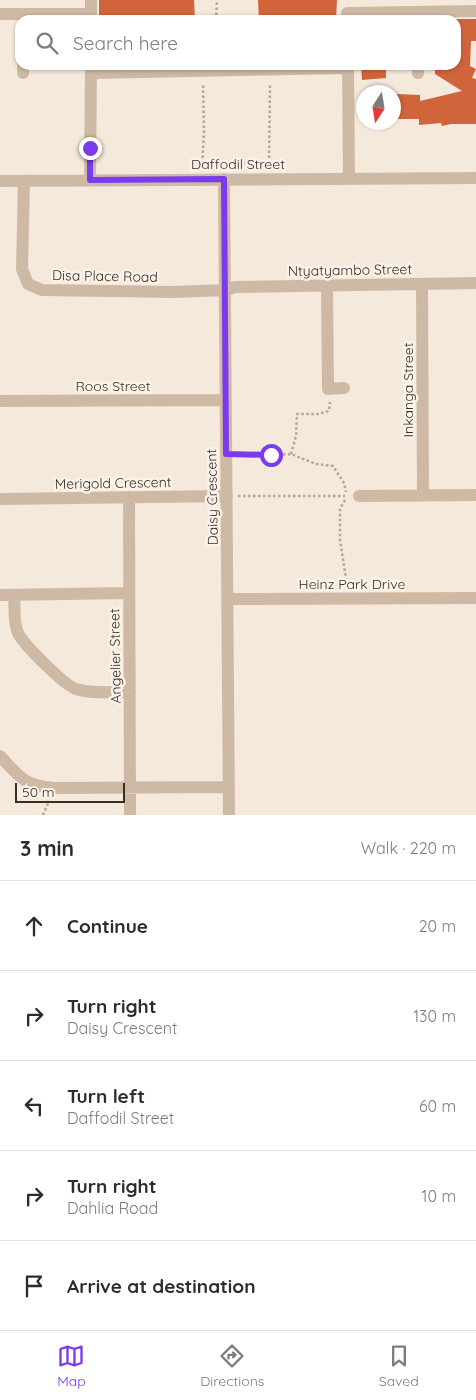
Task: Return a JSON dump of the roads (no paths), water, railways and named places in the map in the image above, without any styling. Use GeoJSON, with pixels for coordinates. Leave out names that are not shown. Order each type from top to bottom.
{"type":"FeatureCollection","features":[{"type":"Feature","properties":{"kind":"street"},"geometry":{"type":"LineString","coordinates":[[91,0],[91,15]]}},
{"type":"Feature","properties":{"kind":"street"},"geometry":{"type":"LineString","coordinates":[[347,11],[402,15]]}},
{"type":"Feature","properties":{"kind":"street"},"geometry":{"type":"LineString","coordinates":[[428,15],[476,11]]}},
{"type":"Feature","properties":{"kind":"street"},"geometry":{"type":"LineString","coordinates":[[0,14],[15,16]]}},
{"type":"Feature","properties":{"kind":"street"},"geometry":{"type":"LineString","coordinates":[[90,180],[91,70]]}},
{"type":"Feature","properties":{"kind":"street"},"geometry":{"type":"LineString","coordinates":[[203,70],[270,70]]}},
{"type":"Feature","properties":{"kind":"street"},"geometry":{"type":"LineString","coordinates":[[348,70],[349,179]]}},
{"type":"Feature","properties":{"kind":"street","name":"Daffodil Street"},"geometry":{"type":"LineString","coordinates":[[0,181],[476,178]]}},
{"type":"Feature","properties":{"kind":"street","name":"Daisy Crescent"},"geometry":{"type":"LineString","coordinates":[[224,179],[229,815]]}},
{"type":"Feature","properties":{"kind":"street","name":"Disa Place Road"},"geometry":{"type":"LineString","coordinates":[[24,181],[22,269],[28,284],[42,290],[174,292],[226,290]]}},
{"type":"Feature","properties":{"kind":"street","name":"Inkanga Street"},"geometry":{"type":"LineString","coordinates":[[422,284],[423,495]]}},
{"type":"Feature","properties":{"kind":"street","name":"Ntyatyambo Street"},"geometry":{"type":"LineString","coordinates":[[226,290],[236,287],[476,284]]}},
{"type":"Feature","properties":{"kind":"street"},"geometry":{"type":"LineString","coordinates":[[327,285],[328,388],[344,388]]}},
{"type":"Feature","properties":{"kind":"street","name":"Roos Street"},"geometry":{"type":"LineString","coordinates":[[0,401],[226,400]]}},
{"type":"Feature","properties":{"kind":"street"},"geometry":{"type":"LineString","coordinates":[[353,496],[476,495]]}},
{"type":"Feature","properties":{"kind":"street","name":"Merigold Crescent"},"geometry":{"type":"LineString","coordinates":[[0,499],[227,496]]}},
{"type":"Feature","properties":{"kind":"street","name":"Angelier Street"},"geometry":{"type":"LineString","coordinates":[[129,498],[130,815]]}},
{"type":"Feature","properties":{"kind":"street"},"geometry":{"type":"LineString","coordinates":[[0,594],[129,593]]}},
{"type":"Feature","properties":{"kind":"street"},"geometry":{"type":"LineString","coordinates":[[14,595],[18,634],[58,678],[77,690],[90,692],[130,692]]}},
{"type":"Feature","properties":{"kind":"street","name":"Heinz Park Drive"},"geometry":{"type":"LineString","coordinates":[[228,600],[476,598]]}},
{"type":"Feature","properties":{"kind":"street"},"geometry":{"type":"LineString","coordinates":[[0,756],[20,778],[35,786],[54,788],[229,787]]}}]}
